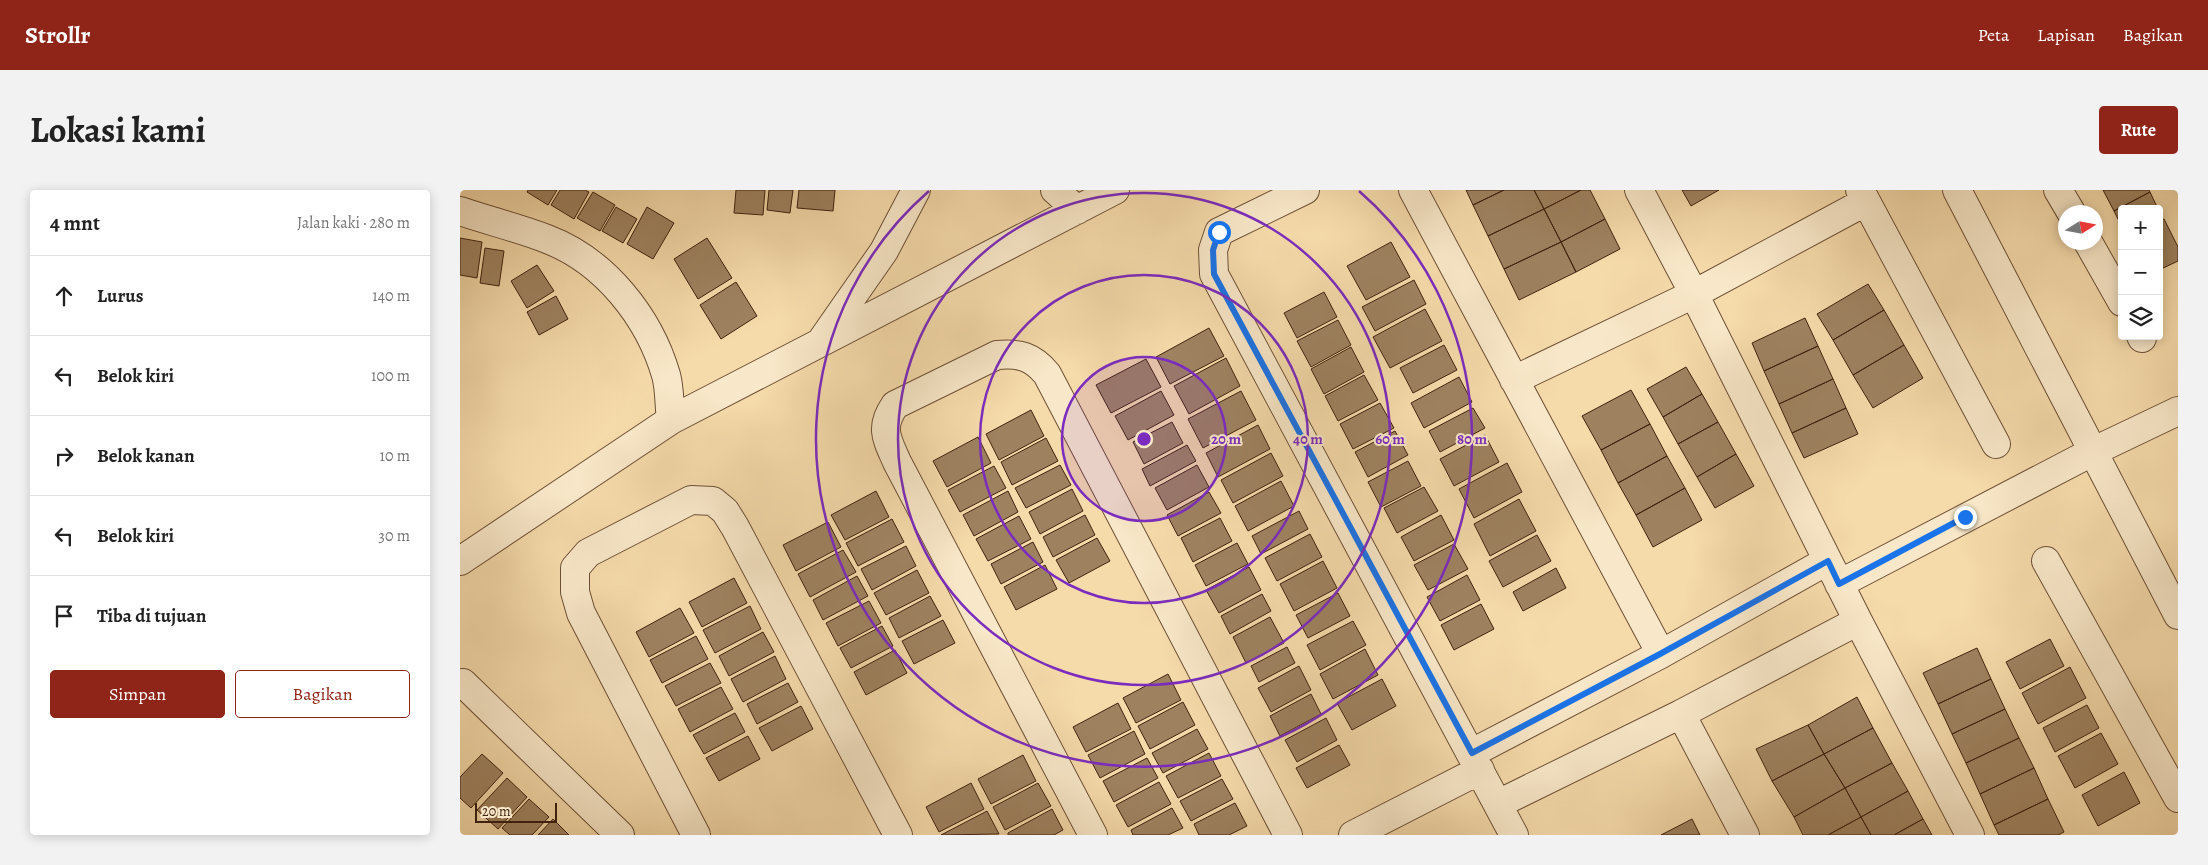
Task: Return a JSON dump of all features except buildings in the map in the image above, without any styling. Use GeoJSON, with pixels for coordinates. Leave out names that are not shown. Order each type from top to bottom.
{"type":"FeatureCollection","features":[{"type":"Feature","properties":{"kind":"street"},"geometry":{"type":"LineString","coordinates":[[820,343],[884,251],[916,190]]}},
{"type":"Feature","properties":{"kind":"street"},"geometry":{"type":"LineString","coordinates":[[1055,190],[1077,210]]}},
{"type":"Feature","properties":{"kind":"street"},"geometry":{"type":"LineString","coordinates":[[460,561],[671,420],[1115,190]]}},
{"type":"Feature","properties":{"kind":"street"},"geometry":{"type":"LineString","coordinates":[[1305,190],[1219,232],[1213,250],[1214,274],[1514,835]]}},
{"type":"Feature","properties":{"kind":"street"},"geometry":{"type":"LineString","coordinates":[[1413,190],[1660,654]]}},
{"type":"Feature","properties":{"kind":"street"},"geometry":{"type":"LineString","coordinates":[[1639,190],[1694,294],[1858,621],[1970,835]]}},
{"type":"Feature","properties":{"kind":"street"},"geometry":{"type":"LineString","coordinates":[[1958,190],[2178,615]]}},
{"type":"Feature","properties":{"kind":"street"},"geometry":{"type":"LineString","coordinates":[[2058,190],[2067,205]]}},
{"type":"Feature","properties":{"kind":"street"},"geometry":{"type":"LineString","coordinates":[[1514,380],[1694,294],[1863,196],[1996,444]]}},
{"type":"Feature","properties":{"kind":"street"},"geometry":{"type":"LineString","coordinates":[[460,211],[549,239],[589,261],[620,291],[653,338],[666,377],[671,420]]}},
{"type":"Feature","properties":{"kind":"street"},"geometry":{"type":"LineString","coordinates":[[2093,250],[2118,295]]}},
{"type":"Feature","properties":{"kind":"street"},"geometry":{"type":"LineString","coordinates":[[1093,835],[885,434],[887,417],[895,405],[997,355],[1014,353],[1027,356],[1038,363],[1047,374],[1288,835]]}},
{"type":"Feature","properties":{"kind":"street"},"geometry":{"type":"LineString","coordinates":[[1353,835],[1660,654],[2178,411]]}},
{"type":"Feature","properties":{"kind":"street"},"geometry":{"type":"LineString","coordinates":[[696,835],[581,613],[575,592],[576,568],[588,553],[691,500],[713,501],[725,510],[898,835]]}},
{"type":"Feature","properties":{"kind":"street"},"geometry":{"type":"LineString","coordinates":[[2046,561],[2178,798]]}},
{"type":"Feature","properties":{"kind":"street"},"geometry":{"type":"LineString","coordinates":[[1498,804],[1681,714],[1858,621]]}},
{"type":"Feature","properties":{"kind":"street"},"geometry":{"type":"LineString","coordinates":[[463,683],[620,835]]}},
{"type":"Feature","properties":{"kind":"street"},"geometry":{"type":"LineString","coordinates":[[1681,714],[1745,835]]}},
{"type":"Feature","properties":{"kind":"route"},"geometry":{"type":"LineString","coordinates":[[1219,232],[1213,250],[1214,274],[1472,753],[1660,654],[1828,561],[1839,584],[1965,517]]}}]}
